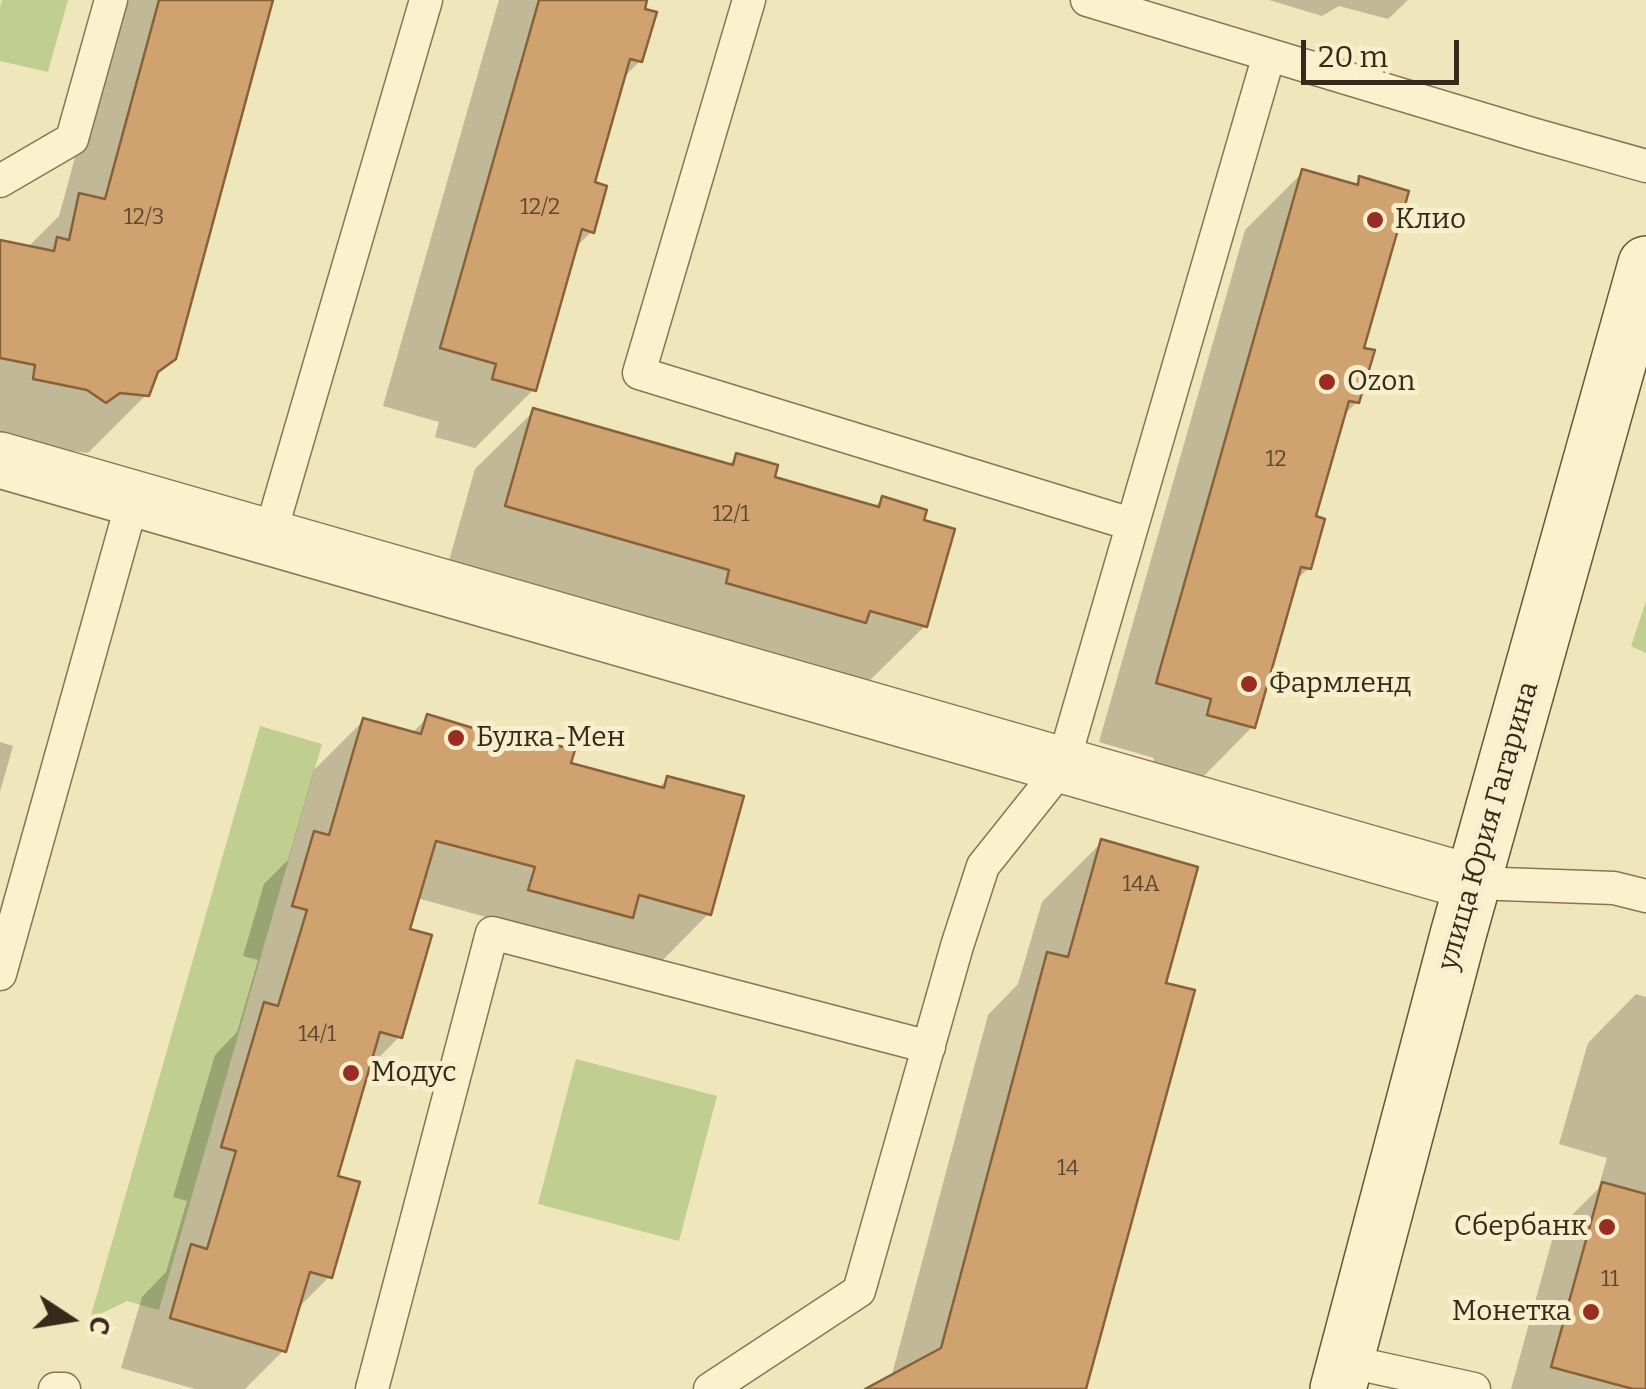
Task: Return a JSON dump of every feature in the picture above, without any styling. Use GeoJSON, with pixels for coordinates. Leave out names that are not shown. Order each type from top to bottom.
{"type":"FeatureCollection","features":[{"type":"Feature","properties":{"kind":"street","name":"улица Юрия Гагарина"},"geometry":{"type":"LineString","coordinates":[[1342,1375],[1473,884],[1646,264]]}},
{"type":"Feature","properties":{"kind":"street"},"geometry":{"type":"LineString","coordinates":[[0,460],[1473,884]]}},
{"type":"Feature","properties":{"kind":"lane"},"geometry":{"type":"LineString","coordinates":[[0,181],[72,139],[111,0]]}},
{"type":"Feature","properties":{"kind":"lane"},"geometry":{"type":"LineString","coordinates":[[269,538],[426,0]]}},
{"type":"Feature","properties":{"kind":"lane"},"geometry":{"type":"LineString","coordinates":[[749,0],[639,373],[1131,524]]}},
{"type":"Feature","properties":{"kind":"lane"},"geometry":{"type":"LineString","coordinates":[[1104,2],[1646,166]]}},
{"type":"Feature","properties":{"kind":"lane"},"geometry":{"type":"LineString","coordinates":[[710,1389],[859,1291],[982,866],[1062,767],[1269,55]]}},
{"type":"Feature","properties":{"kind":"lane"},"geometry":{"type":"LineString","coordinates":[[0,974],[132,499]]}},
{"type":"Feature","properties":{"kind":"lane"},"geometry":{"type":"LineString","coordinates":[[1473,884],[1614,888],[1646,896]]}},
{"type":"Feature","properties":{"kind":"lane"},"geometry":{"type":"LineString","coordinates":[[372,1389],[492,934],[929,1046]]}},
{"type":"Feature","properties":{"kind":"lane"},"geometry":{"type":"LineString","coordinates":[[1342,1375],[1474,1389]]}},
{"type":"Feature","properties":{"kind":"lane"},"geometry":{"type":"LineString","coordinates":[[56,1389],[64,1389]]}},
{"type":"Feature","properties":{"kind":"green space"},"geometry":{"type":"Polygon","coordinates":[[[2,0],[68,0],[48,72],[0,61],[2,0]]]}},
{"type":"Feature","properties":{"kind":"green space"},"geometry":{"type":"Polygon","coordinates":[[[1646,601],[1646,653],[1631,646],[1646,601]]]}},
{"type":"Feature","properties":{"kind":"green space"},"geometry":{"type":"Polygon","coordinates":[[[260,726],[322,744],[159,1310],[127,1301],[90,1319],[260,726]]]}},
{"type":"Feature","properties":{"kind":"green space"},"geometry":{"type":"Polygon","coordinates":[[[576,1059],[717,1096],[679,1241],[538,1204],[576,1059]]]}},
{"type":"Feature","properties":{"kind":"building"},"geometry":{"type":"Polygon","coordinates":[[[159,0],[273,0],[176,359],[158,372],[149,396],[120,393],[106,403],[87,390],[33,379],[35,365],[0,358],[0,240],[54,251],[57,237],[69,240],[79,193],[105,199],[159,0]]]}},
{"type":"Feature","properties":{"kind":"building"},"geometry":{"type":"Polygon","coordinates":[[[539,0],[647,0],[645,9],[657,12],[642,62],[630,59],[595,182],[607,186],[594,233],[582,229],[536,391],[492,379],[496,364],[440,348],[539,0]]]}},
{"type":"Feature","properties":{"kind":"building"},"geometry":{"type":"Polygon","coordinates":[[[1302,169],[1358,185],[1359,176],[1409,191],[1364,348],[1375,350],[1359,403],[1349,401],[1316,516],[1325,519],[1311,569],[1301,567],[1255,728],[1207,715],[1211,699],[1156,683],[1302,169]]]}},
{"type":"Feature","properties":{"kind":"building"},"geometry":{"type":"Polygon","coordinates":[[[533,408],[733,465],[736,453],[778,465],[775,477],[879,507],[882,496],[927,510],[924,520],[955,529],[927,627],[870,611],[866,623],[726,583],[729,570],[505,506],[533,408]]]}},
{"type":"Feature","properties":{"kind":"building"},"geometry":{"type":"Polygon","coordinates":[[[427,714],[496,735],[498,730],[575,750],[571,763],[664,788],[667,776],[744,796],[711,915],[639,895],[633,918],[528,890],[535,867],[436,841],[410,929],[432,935],[402,1038],[380,1032],[338,1176],[360,1182],[332,1278],[310,1272],[286,1352],[170,1318],[191,1244],[207,1249],[236,1151],[221,1147],[264,1002],[278,1006],[307,910],[292,906],[314,831],[329,835],[363,718],[421,734],[427,714]]]}},
{"type":"Feature","properties":{"kind":"building"},"geometry":{"type":"Polygon","coordinates":[[[1101,839],[1198,867],[1166,983],[1195,990],[1086,1389],[865,1389],[941,1348],[1047,952],[1068,957],[1101,839]]]}},
{"type":"Feature","properties":{"kind":"building"},"geometry":{"type":"Polygon","coordinates":[[[1602,1182],[1646,1194],[1646,1389],[1551,1367],[1602,1182]]]}},
{"type":"Feature","properties":{"kind":"place","name":"Клио"},"geometry":{"type":"Point","coordinates":[1375,220]}},
{"type":"Feature","properties":{"kind":"place","name":"Ozon"},"geometry":{"type":"Point","coordinates":[1327,382]}},
{"type":"Feature","properties":{"kind":"place","name":"Фармленд"},"geometry":{"type":"Point","coordinates":[1249,684]}},
{"type":"Feature","properties":{"kind":"place","name":"Булка-Мен"},"geometry":{"type":"Point","coordinates":[456,738]}},
{"type":"Feature","properties":{"kind":"place","name":"Модус"},"geometry":{"type":"Point","coordinates":[351,1073]}},
{"type":"Feature","properties":{"kind":"place","name":"Сбербанк"},"geometry":{"type":"Point","coordinates":[1607,1227]}},
{"type":"Feature","properties":{"kind":"place","name":"Монетка"},"geometry":{"type":"Point","coordinates":[1591,1312]}}]}
